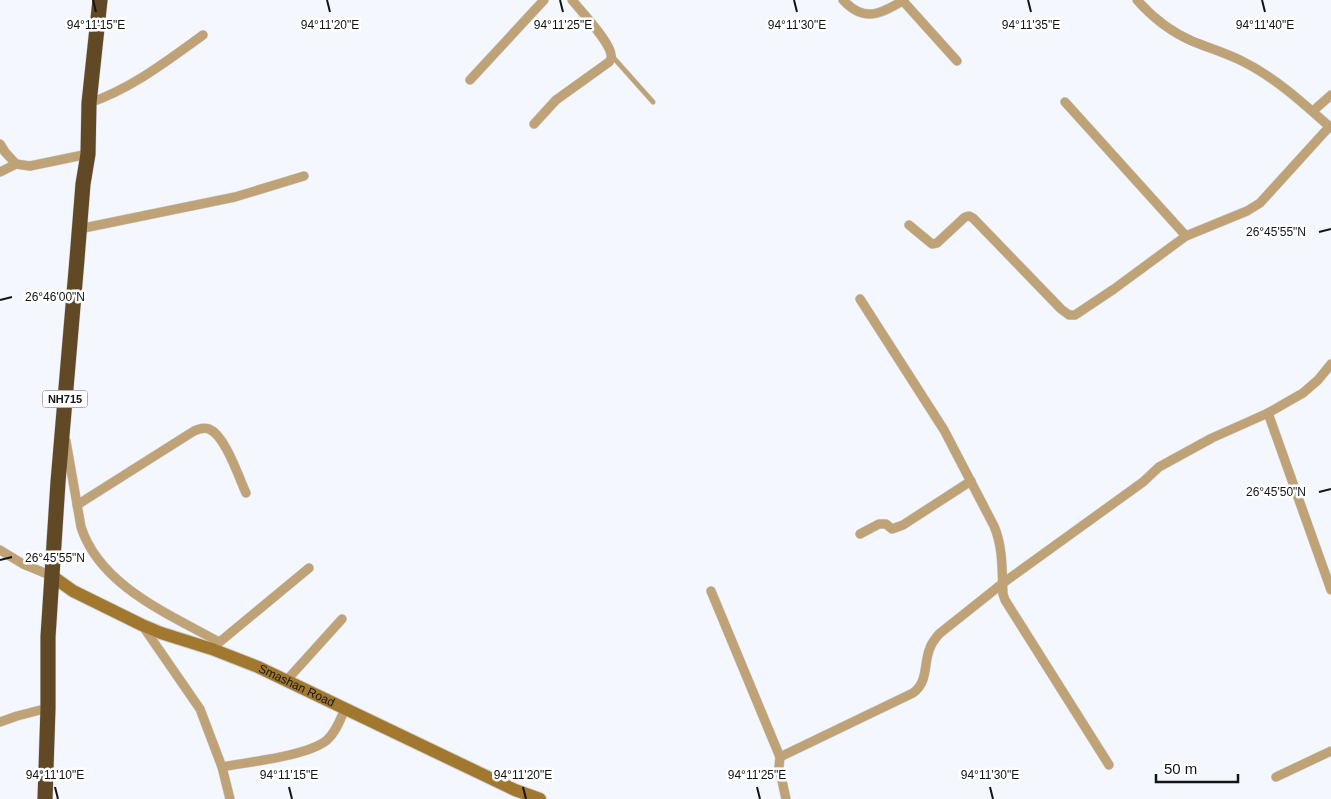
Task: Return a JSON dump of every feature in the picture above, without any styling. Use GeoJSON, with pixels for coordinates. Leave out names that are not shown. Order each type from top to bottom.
{"type":"FeatureCollection","features":[{"type":"Feature","properties":{"kind":"highway","name":"NH715"},"geometry":{"type":"LineString","coordinates":[[45,799],[48,637],[58,482],[83,184],[88,154],[89,103],[100,0]]}},
{"type":"Feature","properties":{"kind":"street"},"geometry":{"type":"LineString","coordinates":[[470,80],[544,0]]}},
{"type":"Feature","properties":{"kind":"street"},"geometry":{"type":"LineString","coordinates":[[534,124],[556,100],[609,62],[612,55],[604,40],[572,0]]}},
{"type":"Feature","properties":{"kind":"street"},"geometry":{"type":"LineString","coordinates":[[843,0],[862,14],[881,12],[904,0],[957,61]]}},
{"type":"Feature","properties":{"kind":"street"},"geometry":{"type":"LineString","coordinates":[[909,225],[932,244],[937,243],[965,217],[973,218],[1062,309],[1069,315],[1075,315],[1186,236],[1247,211],[1260,203],[1330,127],[1313,110],[1266,74],[1222,51],[1193,42],[1175,33],[1147,11],[1137,0]]}},
{"type":"Feature","properties":{"kind":"street"},"geometry":{"type":"LineString","coordinates":[[89,103],[106,98],[135,82],[203,35]]}},
{"type":"Feature","properties":{"kind":"street"},"geometry":{"type":"LineString","coordinates":[[1313,110],[1331,95]]}},
{"type":"Feature","properties":{"kind":"street"},"geometry":{"type":"LineString","coordinates":[[1065,102],[1186,236]]}},
{"type":"Feature","properties":{"kind":"street"},"geometry":{"type":"LineString","coordinates":[[0,144],[16,164]]}},
{"type":"Feature","properties":{"kind":"street"},"geometry":{"type":"LineString","coordinates":[[0,172],[16,164],[30,166],[88,154]]}},
{"type":"Feature","properties":{"kind":"street"},"geometry":{"type":"LineString","coordinates":[[80,229],[235,196],[304,176]]}},
{"type":"Feature","properties":{"kind":"street"},"geometry":{"type":"LineString","coordinates":[[860,298],[944,430],[999,537],[1005,600],[1109,765]]}},
{"type":"Feature","properties":{"kind":"street"},"geometry":{"type":"LineString","coordinates":[[780,758],[913,693],[923,682],[932,643],[940,634],[1003,583],[1142,482],[1159,467],[1212,438],[1268,413],[1303,393],[1318,380],[1331,364]]}},
{"type":"Feature","properties":{"kind":"street"},"geometry":{"type":"LineString","coordinates":[[1268,413],[1331,590]]}},
{"type":"Feature","properties":{"kind":"street"},"geometry":{"type":"LineString","coordinates":[[63,424],[81,527],[96,558],[116,580],[215,645],[309,568]]}},
{"type":"Feature","properties":{"kind":"street"},"geometry":{"type":"LineString","coordinates":[[77,505],[201,428],[207,428],[219,437],[227,450],[246,493]]}},
{"type":"Feature","properties":{"kind":"street"},"geometry":{"type":"LineString","coordinates":[[860,534],[879,524],[886,524],[892,529],[903,525],[971,481]]}},
{"type":"Feature","properties":{"kind":"street"},"geometry":{"type":"LineString","coordinates":[[0,550],[22,564],[52,576]]}},
{"type":"Feature","properties":{"kind":"street","name":"Smashan Road"},"geometry":{"type":"LineString","coordinates":[[52,576],[73,591],[142,625],[161,633],[215,645],[514,790],[540,799]]}},
{"type":"Feature","properties":{"kind":"street"},"geometry":{"type":"LineString","coordinates":[[711,591],[780,758],[779,767],[786,799]]}},
{"type":"Feature","properties":{"kind":"street"},"geometry":{"type":"LineString","coordinates":[[286,681],[342,619]]}},
{"type":"Feature","properties":{"kind":"street"},"geometry":{"type":"LineString","coordinates":[[142,625],[200,709],[222,767],[230,799]]}},
{"type":"Feature","properties":{"kind":"street"},"geometry":{"type":"LineString","coordinates":[[0,722],[48,708]]}},
{"type":"Feature","properties":{"kind":"street"},"geometry":{"type":"LineString","coordinates":[[222,767],[315,748],[327,740],[334,732],[345,709]]}},
{"type":"Feature","properties":{"kind":"street"},"geometry":{"type":"LineString","coordinates":[[1276,777],[1331,751]]}},
{"type":"Feature","properties":{"kind":"lane"},"geometry":{"type":"LineString","coordinates":[[612,55],[653,102]]}}]}
